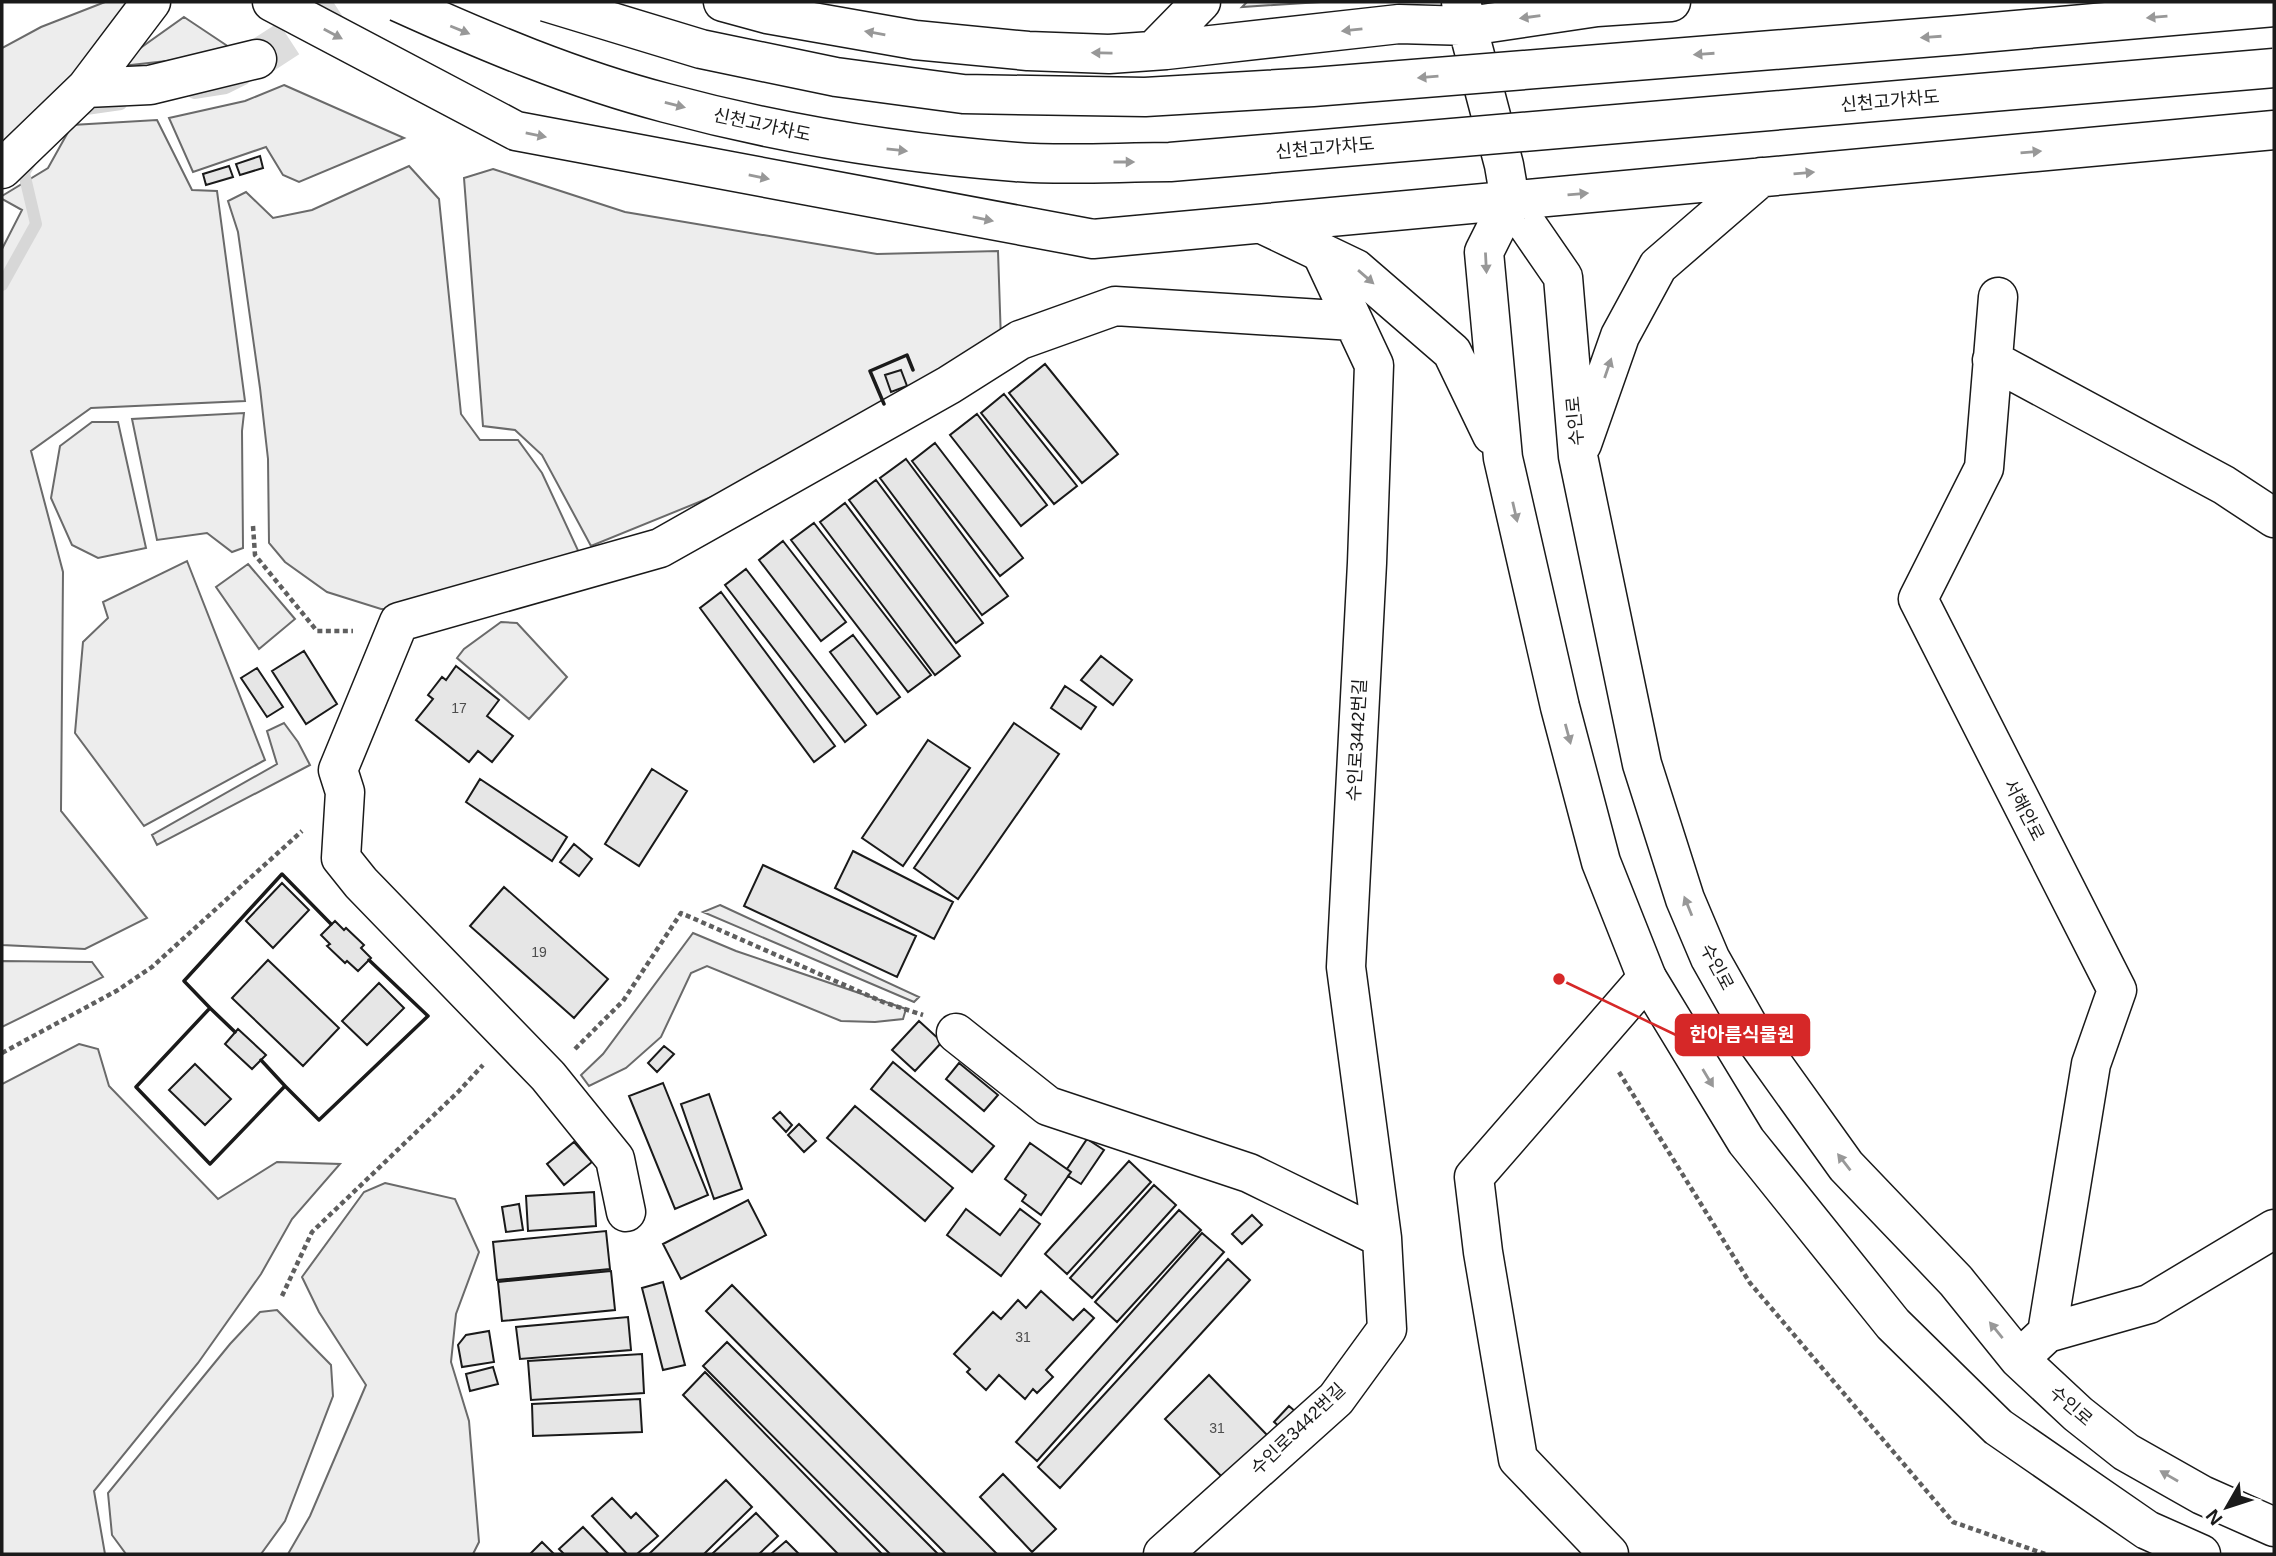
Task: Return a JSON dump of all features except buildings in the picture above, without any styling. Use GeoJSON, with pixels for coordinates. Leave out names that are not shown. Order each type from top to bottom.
{"type":"FeatureCollection","features":[{"type":"Feature","properties":{"kind":"main road"},"geometry":{"type":"LineString","coordinates":[[2,169],[86,88],[151,2]]}},
{"type":"Feature","properties":{"kind":"main road"},"geometry":{"type":"LineString","coordinates":[[272,2],[516,131],[1093,239],[2274,130]]}},
{"type":"Feature","properties":{"kind":"main road","name":"신천고가차도"},"geometry":{"type":"LineString","coordinates":[[398,2],[572,73],[664,103],[773,129],[878,148],[1019,162],[1170,162],[2274,68]]}},
{"type":"Feature","properties":{"kind":"main road"},"geometry":{"type":"LineString","coordinates":[[547,2],[701,49],[836,77],[963,94],[1144,97],[1313,87],[2274,7]]}},
{"type":"Feature","properties":{"kind":"main road"},"geometry":{"type":"LineString","coordinates":[[723,2],[767,14],[915,40],[1028,51],[1110,54],[1399,24],[1465,14],[1671,2]]}},
{"type":"Feature","properties":{"kind":"main road"},"geometry":{"type":"LineString","coordinates":[[1153,51],[1201,2]]}},
{"type":"Feature","properties":{"kind":"main road","name":"수인로"},"geometry":{"type":"LineString","coordinates":[[1465,14],[1504,165],[1510,200],[1563,277],[1578,456],[1642,764],[1685,899],[1710,958],[1758,1043],[1846,1166],[1956,1281],[2019,1359],[2078,1414],[2126,1452],[2202,1495],[2274,1527]]}},
{"type":"Feature","properties":{"kind":"main road"},"geometry":{"type":"LineString","coordinates":[[86,88],[150,85],[257,59]]}},
{"type":"Feature","properties":{"kind":"main road"},"geometry":{"type":"LineString","coordinates":[[1578,456],[1619,336],[1658,267],[1761,177]]}},
{"type":"Feature","properties":{"kind":"main road"},"geometry":{"type":"LineString","coordinates":[[1510,200],[1485,252],[1503,458],[1560,707],[1601,862],[1647,978],[1746,1141],[1894,1324],[1998,1427],[2147,1530],[2201,1554]]}},
{"type":"Feature","properties":{"kind":"main road"},"geometry":{"type":"LineString","coordinates":[[1262,224],[1356,269],[1452,352],[1503,458]]}},
{"type":"Feature","properties":{"kind":"main road","name":"수인로3442번길"},"geometry":{"type":"LineString","coordinates":[[1163,1554],[1336,1399],[1387,1329],[1382,1238],[1346,967],[1367,563],[1374,365],[1321,252]]}},
{"type":"Feature","properties":{"kind":"main road","name":"서해안로"},"geometry":{"type":"LineString","coordinates":[[1998,297],[1983,468],[1918,599],[2117,990],[2091,1064],[2047,1333]]}},
{"type":"Feature","properties":{"kind":"main road"},"geometry":{"type":"LineString","coordinates":[[626,1212],[615,1159],[548,1076],[361,883],[341,858],[345,792],[338,770],[399,622],[660,548],[949,385],[1020,340],[1115,306],[1353,321]]}},
{"type":"Feature","properties":{"kind":"main road"},"geometry":{"type":"LineString","coordinates":[[1992,359],[2224,485],[2274,518]]}},
{"type":"Feature","properties":{"kind":"main road"},"geometry":{"type":"LineString","coordinates":[[1609,1554],[1518,1459],[1483,1252],[1474,1177],[1647,978]]}},
{"type":"Feature","properties":{"kind":"main road"},"geometry":{"type":"LineString","coordinates":[[956,1033],[1048,1106],[1249,1174],[1382,1238]]}},
{"type":"Feature","properties":{"kind":"main road"},"geometry":{"type":"LineString","coordinates":[[2019,1359],[2047,1333],[2149,1304],[2274,1229]]}},
{"type":"Feature","properties":{"kind":"path"},"geometry":{"type":"LineString","coordinates":[[253,526],[255,555],[317,631],[396,631]]}},
{"type":"Feature","properties":{"kind":"path"},"geometry":{"type":"LineString","coordinates":[[2,1054],[118,990],[152,967],[345,792]]}},
{"type":"Feature","properties":{"kind":"path"},"geometry":{"type":"LineString","coordinates":[[548,1076],[623,1001],[681,913],[883,1002],[920,1014],[956,1033]]}},
{"type":"Feature","properties":{"kind":"path"},"geometry":{"type":"LineString","coordinates":[[282,1296],[312,1232],[459,1091],[509,1037]]}},
{"type":"Feature","properties":{"kind":"path"},"geometry":{"type":"LineString","coordinates":[[1619,1072],[1750,1283],[1953,1522],[2045,1554]]}},
{"type":"Feature","properties":{"kind":"shaded area"},"geometry":{"type":"Polygon","coordinates":[[[105,2],[134,2],[127,21],[2,147],[2,48],[41,27],[105,2]]]}},
{"type":"Feature","properties":{"kind":"shaded area"},"geometry":{"type":"Polygon","coordinates":[[[1247,2],[1321,2],[1242,7],[1247,2]]]}},
{"type":"Feature","properties":{"kind":"shaded area"},"geometry":{"type":"Polygon","coordinates":[[[184,17],[238,53],[122,66],[132,54],[184,17]]]}},
{"type":"Feature","properties":{"kind":"shaded area"},"geometry":{"type":"Polygon","coordinates":[[[284,85],[404,138],[299,182],[283,175],[266,147],[193,172],[169,118],[245,101],[284,85]]]}},
{"type":"Feature","properties":{"kind":"shaded area"},"geometry":{"type":"Polygon","coordinates":[[[157,120],[192,190],[217,191],[245,401],[91,408],[31,451],[63,572],[61,811],[147,918],[85,949],[2,945],[2,249],[22,210],[2,199],[2,196],[48,168],[72,125],[157,120]]]}},
{"type":"Feature","properties":{"kind":"shaded area"},"geometry":{"type":"Polygon","coordinates":[[[409,166],[439,199],[461,414],[480,440],[518,440],[542,473],[582,559],[394,609],[381,609],[327,592],[285,562],[269,543],[268,459],[260,388],[238,232],[228,201],[246,192],[273,218],[312,210],[409,166]]]}},
{"type":"Feature","properties":{"kind":"shaded area"},"geometry":{"type":"Polygon","coordinates":[[[493,169],[625,212],[877,254],[998,251],[1001,341],[758,478],[591,546],[542,455],[515,430],[483,426],[464,178],[493,169]]]}},
{"type":"Feature","properties":{"kind":"shaded area"},"geometry":{"type":"Polygon","coordinates":[[[244,413],[243,548],[232,552],[207,533],[157,540],[132,419],[244,413]]]}},
{"type":"Feature","properties":{"kind":"shaded area"},"geometry":{"type":"Polygon","coordinates":[[[92,422],[118,422],[146,548],[98,558],[72,545],[51,498],[60,446],[92,422]]]}},
{"type":"Feature","properties":{"kind":"shaded area"},"geometry":{"type":"Polygon","coordinates":[[[187,561],[265,760],[144,826],[75,733],[83,642],[108,618],[103,602],[187,561]]]}},
{"type":"Feature","properties":{"kind":"shaded area"},"geometry":{"type":"Polygon","coordinates":[[[248,564],[295,619],[259,649],[216,587],[248,564]]]}},
{"type":"Feature","properties":{"kind":"shaded area"},"geometry":{"type":"Polygon","coordinates":[[[501,622],[517,623],[567,677],[529,719],[457,658],[464,649],[501,622]]]}},
{"type":"Feature","properties":{"kind":"shaded area"},"geometry":{"type":"Polygon","coordinates":[[[284,723],[310,765],[157,845],[152,835],[277,764],[267,731],[284,723]]]}},
{"type":"Feature","properties":{"kind":"shaded area"},"geometry":{"type":"Polygon","coordinates":[[[720,905],[919,997],[914,1002],[703,912],[720,905]]]}},
{"type":"Feature","properties":{"kind":"shaded area"},"geometry":{"type":"Polygon","coordinates":[[[693,933],[736,951],[906,1009],[903,1019],[841,1021],[707,966],[691,973],[661,1037],[626,1068],[589,1086],[581,1075],[603,1054],[693,933]]]}},
{"type":"Feature","properties":{"kind":"shaded area"},"geometry":{"type":"Polygon","coordinates":[[[2,961],[92,962],[103,977],[2,1027],[2,961]]]}},
{"type":"Feature","properties":{"kind":"shaded area"},"geometry":{"type":"Polygon","coordinates":[[[79,1044],[98,1049],[109,1086],[218,1199],[277,1162],[340,1164],[292,1219],[261,1274],[198,1363],[94,1491],[105,1554],[2,1554],[2,1084],[79,1044]]]}},
{"type":"Feature","properties":{"kind":"shaded area"},"geometry":{"type":"Polygon","coordinates":[[[385,1183],[455,1199],[479,1252],[456,1314],[451,1362],[469,1421],[479,1542],[473,1554],[288,1554],[310,1516],[366,1385],[319,1312],[302,1277],[364,1192],[385,1183]]]}},
{"type":"Feature","properties":{"kind":"shaded area"},"geometry":{"type":"Polygon","coordinates":[[[277,1310],[331,1365],[333,1396],[285,1521],[261,1554],[126,1554],[112,1535],[108,1493],[230,1344],[260,1312],[277,1310]]]}},
{"type":"Feature","properties":{"kind":"waterway"},"geometry":{"type":"LineString","coordinates":[[194,93],[226,88],[244,79]]}},
{"type":"Feature","properties":{"kind":"waterway"},"geometry":{"type":"LineString","coordinates":[[78,114],[86,109],[121,104]]}},
{"type":"Feature","properties":{"kind":"waterway"},"geometry":{"type":"LineString","coordinates":[[2,285],[36,224],[24,173],[31,161]]}},
{"type":"Feature","properties":{"kind":"tunnel"},"geometry":{"type":"LineString","coordinates":[[257,59],[345,2]]}},
{"type":"Feature","properties":{"kind":"wall"},"geometry":{"type":"LineString","coordinates":[[884,404],[870,371],[907,355],[913,370]]}},
{"type":"Feature","properties":{"kind":"wall"},"geometry":{"type":"LineString","coordinates":[[331,924],[282,874],[184,981],[210,1008],[136,1087],[210,1164],[285,1086],[319,1120],[428,1016],[369,960]]}},
{"type":"Feature","properties":{"kind":"wall"},"geometry":{"type":"LineString","coordinates":[[210,1008],[235,1032]]}},
{"type":"Feature","properties":{"kind":"wall"},"geometry":{"type":"LineString","coordinates":[[261,1060],[285,1086]]}},
{"type":"Feature","properties":{"kind":"place","name":"한아름식물원"},"geometry":{"type":"Point","coordinates":[1559,979]}}]}
